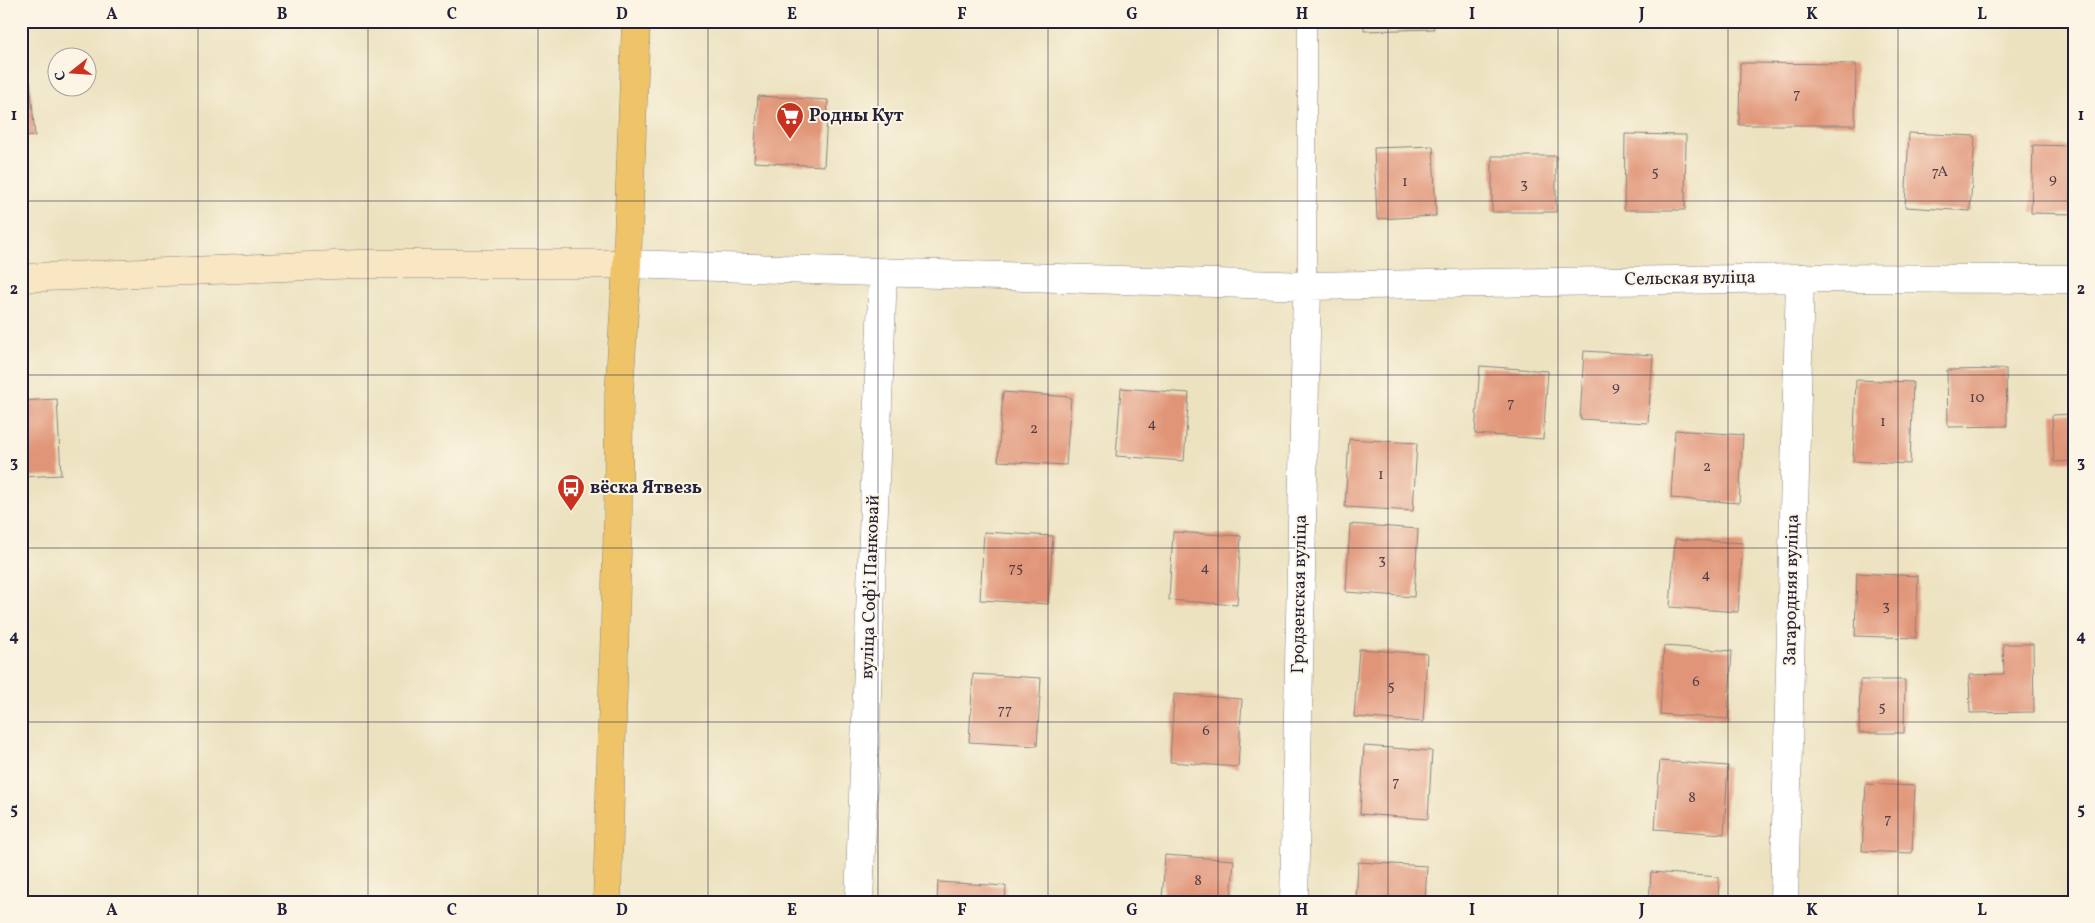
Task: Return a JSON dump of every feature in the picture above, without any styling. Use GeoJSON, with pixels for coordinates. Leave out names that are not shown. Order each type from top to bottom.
{"type":"FeatureCollection","features":[{"type":"Feature","properties":{"kind":"main road"},"geometry":{"type":"LineString","coordinates":[[607,902],[618,515],[619,395],[627,264],[636,21]]}},
{"type":"Feature","properties":{"kind":"street"},"geometry":{"type":"LineString","coordinates":[[21,278],[359,264],[627,264]]}},
{"type":"Feature","properties":{"kind":"street","name":"Сельская вуліца"},"geometry":{"type":"LineString","coordinates":[[627,264],[1306,286],[1800,278],[2074,280]]}},
{"type":"Feature","properties":{"kind":"street","name":"вуліца Софʼі Панковай"},"geometry":{"type":"LineString","coordinates":[[859,902],[883,272]]}},
{"type":"Feature","properties":{"kind":"street","name":"Загародняя вуліца"},"geometry":{"type":"LineString","coordinates":[[1784,902],[1800,278]]}},
{"type":"Feature","properties":{"kind":"street","name":"Гродзенская вуліца"},"geometry":{"type":"LineString","coordinates":[[1294,902],[1306,286]]}},
{"type":"Feature","properties":{"kind":"lane"},"geometry":{"type":"LineString","coordinates":[[1306,286],[1307,21]]}},
{"type":"Feature","properties":{"kind":"building"},"geometry":{"type":"Polygon","coordinates":[[[1364,21],[1433,21],[1434,29],[1364,31],[1364,21]]]}},
{"type":"Feature","properties":{"kind":"building"},"geometry":{"type":"Polygon","coordinates":[[[1740,63],[1856,64],[1855,125],[1739,125],[1740,63]]]}},
{"type":"Feature","properties":{"kind":"building"},"geometry":{"type":"Polygon","coordinates":[[[30,81],[35,136],[21,137],[21,82],[30,81]]]}},
{"type":"Feature","properties":{"kind":"building","name":"Родны Кут"},"geometry":{"type":"Polygon","coordinates":[[[758,96],[828,100],[824,166],[754,162],[758,96]]]}},
{"type":"Feature","properties":{"kind":"building"},"geometry":{"type":"Polygon","coordinates":[[[1909,133],[1975,136],[1970,211],[1905,207],[1909,133]]]}},
{"type":"Feature","properties":{"kind":"building"},"geometry":{"type":"Polygon","coordinates":[[[1625,134],[1686,135],[1685,210],[1624,210],[1625,134]]]}},
{"type":"Feature","properties":{"kind":"building"},"geometry":{"type":"Polygon","coordinates":[[[2033,145],[2074,146],[2074,214],[2031,213],[2033,145]]]}},
{"type":"Feature","properties":{"kind":"building"},"geometry":{"type":"Polygon","coordinates":[[[1433,146],[1436,216],[1377,219],[1374,148],[1433,146]]]}},
{"type":"Feature","properties":{"kind":"building"},"geometry":{"type":"Polygon","coordinates":[[[1492,156],[1556,156],[1556,212],[1492,212],[1492,156]]]}},
{"type":"Feature","properties":{"kind":"building"},"geometry":{"type":"Polygon","coordinates":[[[1584,351],[1653,355],[1648,423],[1580,419],[1584,351]]]}},
{"type":"Feature","properties":{"kind":"building"},"geometry":{"type":"Polygon","coordinates":[[[1480,366],[1548,371],[1543,439],[1475,434],[1480,366]]]}},
{"type":"Feature","properties":{"kind":"building"},"geometry":{"type":"Polygon","coordinates":[[[2006,369],[2007,426],[1948,427],[1947,370],[2006,369]]]}},
{"type":"Feature","properties":{"kind":"building"},"geometry":{"type":"Polygon","coordinates":[[[1856,380],[1913,382],[1910,464],[1853,461],[1856,380]]]}},
{"type":"Feature","properties":{"kind":"building"},"geometry":{"type":"Polygon","coordinates":[[[1121,388],[1189,393],[1184,461],[1116,456],[1121,388]]]}},
{"type":"Feature","properties":{"kind":"building"},"geometry":{"type":"Polygon","coordinates":[[[1003,392],[1071,397],[1066,465],[998,461],[1003,392]]]}},
{"type":"Feature","properties":{"kind":"building"},"geometry":{"type":"Polygon","coordinates":[[[57,399],[61,475],[21,477],[21,401],[57,399]]]}},
{"type":"Feature","properties":{"kind":"building"},"geometry":{"type":"Polygon","coordinates":[[[2074,414],[2074,461],[2054,462],[2052,415],[2074,414]]]}},
{"type":"Feature","properties":{"kind":"building"},"geometry":{"type":"Polygon","coordinates":[[[1675,430],[1743,435],[1739,503],[1671,498],[1675,430]]]}},
{"type":"Feature","properties":{"kind":"building"},"geometry":{"type":"Polygon","coordinates":[[[1349,439],[1417,443],[1413,511],[1345,507],[1349,439]]]}},
{"type":"Feature","properties":{"kind":"building"},"geometry":{"type":"Polygon","coordinates":[[[1350,524],[1418,529],[1414,597],[1346,592],[1350,524]]]}},
{"type":"Feature","properties":{"kind":"building"},"geometry":{"type":"Polygon","coordinates":[[[984,532],[1053,536],[1048,604],[980,600],[984,532]]]}},
{"type":"Feature","properties":{"kind":"building"},"geometry":{"type":"Polygon","coordinates":[[[1173,532],[1241,536],[1237,605],[1169,600],[1173,532]]]}},
{"type":"Feature","properties":{"kind":"building"},"geometry":{"type":"Polygon","coordinates":[[[1675,539],[1743,543],[1738,612],[1670,607],[1675,539]]]}},
{"type":"Feature","properties":{"kind":"building"},"geometry":{"type":"Polygon","coordinates":[[[1857,573],[1918,576],[1916,638],[1855,636],[1857,573]]]}},
{"type":"Feature","properties":{"kind":"building"},"geometry":{"type":"Polygon","coordinates":[[[2003,644],[2033,644],[2034,712],[1970,713],[1969,675],[2004,674],[2003,644]]]}},
{"type":"Feature","properties":{"kind":"building"},"geometry":{"type":"Polygon","coordinates":[[[1664,646],[1732,651],[1728,719],[1660,714],[1664,646]]]}},
{"type":"Feature","properties":{"kind":"building"},"geometry":{"type":"Polygon","coordinates":[[[1359,649],[1427,654],[1423,722],[1354,717],[1359,649]]]}},
{"type":"Feature","properties":{"kind":"building"},"geometry":{"type":"Polygon","coordinates":[[[973,674],[1041,678],[1037,746],[969,742],[973,674]]]}},
{"type":"Feature","properties":{"kind":"building"},"geometry":{"type":"Polygon","coordinates":[[[1860,680],[1905,680],[1904,733],[1859,733],[1860,680]]]}},
{"type":"Feature","properties":{"kind":"building"},"geometry":{"type":"Polygon","coordinates":[[[1174,694],[1242,699],[1238,767],[1170,762],[1174,694]]]}},
{"type":"Feature","properties":{"kind":"building"},"geometry":{"type":"Polygon","coordinates":[[[1364,746],[1432,751],[1428,819],[1360,814],[1364,746]]]}},
{"type":"Feature","properties":{"kind":"building"},"geometry":{"type":"Polygon","coordinates":[[[1660,761],[1728,766],[1724,834],[1655,829],[1660,761]]]}},
{"type":"Feature","properties":{"kind":"building"},"geometry":{"type":"Polygon","coordinates":[[[1866,784],[1915,786],[1912,853],[1862,851],[1866,784]]]}},
{"type":"Feature","properties":{"kind":"building"},"geometry":{"type":"Polygon","coordinates":[[[1165,855],[1234,860],[1231,902],[1162,902],[1165,855]]]}},
{"type":"Feature","properties":{"kind":"building"},"geometry":{"type":"Polygon","coordinates":[[[1358,862],[1427,866],[1425,902],[1356,902],[1358,862]]]}},
{"type":"Feature","properties":{"kind":"building"},"geometry":{"type":"Polygon","coordinates":[[[1651,872],[1719,877],[1718,902],[1649,902],[1651,872]]]}},
{"type":"Feature","properties":{"kind":"building"},"geometry":{"type":"Polygon","coordinates":[[[938,882],[1006,886],[1005,902],[937,902],[938,882]]]}},
{"type":"Feature","properties":{"kind":"building"},"geometry":{"type":"Polygon","coordinates":[[[1870,896],[1926,898],[1926,902],[1869,902],[1870,896]]]}},
{"type":"Feature","properties":{"kind":"place","name":"Родны Кут"},"geometry":{"type":"Point","coordinates":[790,140]}},
{"type":"Feature","properties":{"kind":"place","name":"вёска Ятвезь"},"geometry":{"type":"Point","coordinates":[571,512]}}]}
